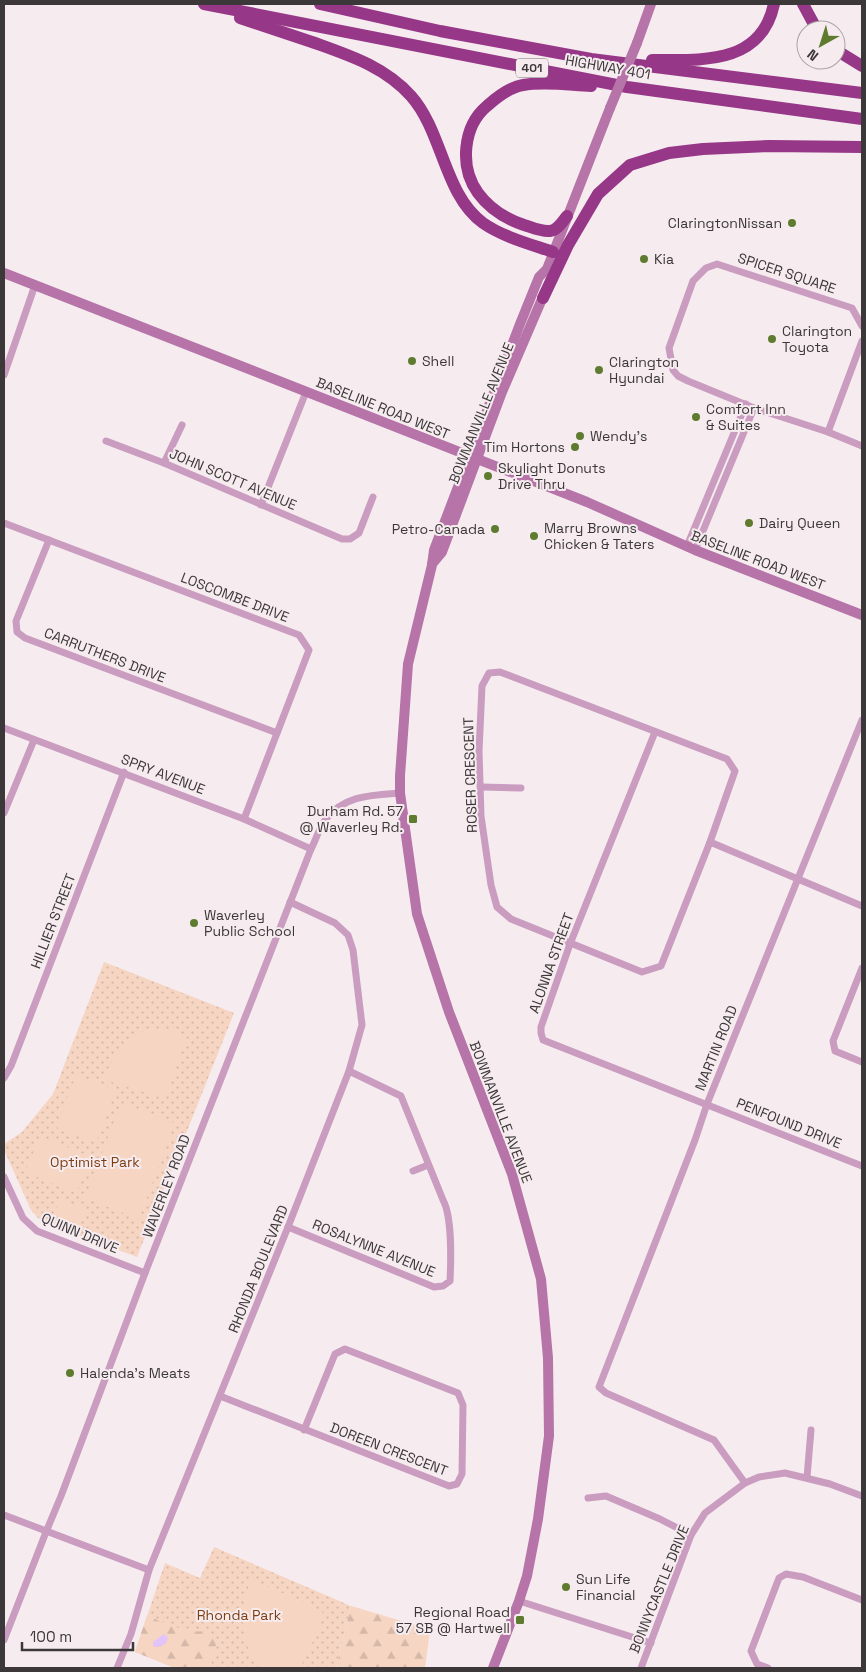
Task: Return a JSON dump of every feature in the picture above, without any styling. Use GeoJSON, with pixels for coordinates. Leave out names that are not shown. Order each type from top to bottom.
{"type":"FeatureCollection","features":[{"type":"Feature","properties":{"kind":"highway"},"geometry":{"type":"LineString","coordinates":[[200,4],[355,57],[377,68],[394,80],[411,96],[428,120],[455,187],[466,206],[483,223],[509,236],[553,252]]}},
{"type":"Feature","properties":{"kind":"highway","name":"HIGHWAY 401"},"geometry":{"type":"LineString","coordinates":[[204,4],[627,87],[862,119]]}},
{"type":"Feature","properties":{"kind":"highway","name":"HIGHWAY 401"},"geometry":{"type":"LineString","coordinates":[[320,4],[440,31],[591,59],[862,94]]}},
{"type":"Feature","properties":{"kind":"highway"},"geometry":{"type":"LineString","coordinates":[[591,59],[685,60],[724,57],[750,46],[765,29],[774,4]]}},
{"type":"Feature","properties":{"kind":"highway"},"geometry":{"type":"LineString","coordinates":[[803,4],[812,20]]}},
{"type":"Feature","properties":{"kind":"highway"},"geometry":{"type":"LineString","coordinates":[[846,56],[862,66]]}},
{"type":"Feature","properties":{"kind":"highway"},"geometry":{"type":"LineString","coordinates":[[567,216],[558,228],[549,231],[516,222],[492,208],[477,191],[467,169],[466,149],[470,131],[481,111],[498,96],[522,85],[627,87]]}},
{"type":"Feature","properties":{"kind":"highway"},"geometry":{"type":"LineString","coordinates":[[543,298],[568,245],[598,194],[630,165],[668,153],[703,149],[769,146],[862,147]]}},
{"type":"Feature","properties":{"kind":"main road","name":"BOWMANVILLE AVENUE"},"geometry":{"type":"LineString","coordinates":[[493,1668],[519,1601],[532,1550],[549,1436],[548,1358],[541,1279],[512,1174],[449,1012],[417,914],[400,793],[408,664],[432,565],[442,552],[472,458],[539,277],[546,269],[553,252],[651,4]]}},
{"type":"Feature","properties":{"kind":"main road","name":"BOWMANVILLE AVENUE"},"geometry":{"type":"LineString","coordinates":[[472,458],[543,298],[548,281],[546,269]]}},
{"type":"Feature","properties":{"kind":"main road","name":"BASELINE ROAD WEST"},"geometry":{"type":"LineString","coordinates":[[4,273],[587,502],[691,548],[862,615]]}},
{"type":"Feature","properties":{"kind":"street","name":"SPICER SQUARE"},"geometry":{"type":"LineString","coordinates":[[862,326],[852,308],[717,264],[706,268],[693,281],[669,348],[673,370],[678,376],[754,408],[828,432],[862,446]]}},
{"type":"Feature","properties":{"kind":"street"},"geometry":{"type":"LineString","coordinates":[[4,375],[36,285]]}},
{"type":"Feature","properties":{"kind":"street"},"geometry":{"type":"LineString","coordinates":[[828,432],[862,342]]}},
{"type":"Feature","properties":{"kind":"street"},"geometry":{"type":"LineString","coordinates":[[261,505],[306,392]]}},
{"type":"Feature","properties":{"kind":"street"},"geometry":{"type":"LineString","coordinates":[[691,548],[746,404]]}},
{"type":"Feature","properties":{"kind":"street"},"geometry":{"type":"LineString","coordinates":[[691,548],[754,408]]}},
{"type":"Feature","properties":{"kind":"street"},"geometry":{"type":"LineString","coordinates":[[164,463],[182,425]]}},
{"type":"Feature","properties":{"kind":"street","name":"JOHN SCOTT AVENUE"},"geometry":{"type":"LineString","coordinates":[[106,441],[164,463],[342,539],[350,539],[359,533],[373,497]]}},
{"type":"Feature","properties":{"kind":"street","name":"LOSCOMBE DRIVE"},"geometry":{"type":"LineString","coordinates":[[4,522],[299,635],[309,650],[244,818]]}},
{"type":"Feature","properties":{"kind":"street","name":"CARRUTHERS DRIVE"},"geometry":{"type":"LineString","coordinates":[[49,540],[16,621],[17,632],[25,638],[277,734]]}},
{"type":"Feature","properties":{"kind":"street","name":"ROSER CRESCENT"},"geometry":{"type":"LineString","coordinates":[[500,672],[655,732],[726,759],[736,771],[661,966],[642,972],[511,919],[497,907],[491,885],[481,816],[482,787],[479,751],[482,686],[489,673],[500,672]]}},
{"type":"Feature","properties":{"kind":"street","name":"MARTIN ROAD"},"geometry":{"type":"LineString","coordinates":[[745,1483],[714,1440],[606,1393],[599,1387],[695,1140],[707,1104],[862,720]]}},
{"type":"Feature","properties":{"kind":"street","name":"SPRY AVENUE"},"geometry":{"type":"LineString","coordinates":[[4,728],[244,818],[311,849]]}},
{"type":"Feature","properties":{"kind":"street","name":"ALONNA STREET"},"geometry":{"type":"LineString","coordinates":[[655,732],[570,944],[541,1026],[541,1033],[543,1040],[707,1104]]}},
{"type":"Feature","properties":{"kind":"street"},"geometry":{"type":"LineString","coordinates":[[4,812],[34,740]]}},
{"type":"Feature","properties":{"kind":"street","name":"HILLIER STREET"},"geometry":{"type":"LineString","coordinates":[[4,1078],[14,1057],[124,772]]}},
{"type":"Feature","properties":{"kind":"street"},"geometry":{"type":"LineString","coordinates":[[482,787],[521,788]]}},
{"type":"Feature","properties":{"kind":"street","name":"WAVERLEY ROAD"},"geometry":{"type":"LineString","coordinates":[[4,1640],[311,849],[325,821],[338,808],[359,797],[400,793]]}},
{"type":"Feature","properties":{"kind":"street"},"geometry":{"type":"LineString","coordinates":[[710,842],[862,906]]}},
{"type":"Feature","properties":{"kind":"street","name":"RHONDA BOULEVARD"},"geometry":{"type":"LineString","coordinates":[[117,1668],[131,1634],[149,1570],[349,1071],[362,1025],[353,950],[348,935],[335,923],[290,902]]}},
{"type":"Feature","properties":{"kind":"street"},"geometry":{"type":"LineString","coordinates":[[862,968],[833,1041],[835,1051],[862,1062]]}},
{"type":"Feature","properties":{"kind":"street","name":"ROSALYNNE AVENUE"},"geometry":{"type":"LineString","coordinates":[[288,1227],[434,1286],[444,1286],[450,1281],[448,1209],[428,1165],[401,1096],[349,1071]]}},
{"type":"Feature","properties":{"kind":"street","name":"PENFOUND DRIVE"},"geometry":{"type":"LineString","coordinates":[[707,1104],[862,1166]]}},
{"type":"Feature","properties":{"kind":"street"},"geometry":{"type":"LineString","coordinates":[[413,1171],[428,1165]]}},
{"type":"Feature","properties":{"kind":"street","name":"QUINN DRIVE"},"geometry":{"type":"LineString","coordinates":[[4,1177],[23,1218],[38,1231],[145,1274]]}},
{"type":"Feature","properties":{"kind":"street","name":"DOREEN CRESCENT"},"geometry":{"type":"LineString","coordinates":[[220,1396],[304,1430],[449,1486],[457,1484],[462,1474],[463,1405],[458,1393],[345,1349],[335,1354],[304,1430]]}},
{"type":"Feature","properties":{"kind":"street"},"geometry":{"type":"LineString","coordinates":[[807,1477],[811,1430]]}},
{"type":"Feature","properties":{"kind":"street","name":"BONNYCASTLE DRIVE"},"geometry":{"type":"LineString","coordinates":[[641,1668],[691,1536],[705,1513],[745,1483],[759,1477],[785,1474],[807,1477],[862,1496]]}},
{"type":"Feature","properties":{"kind":"street"},"geometry":{"type":"LineString","coordinates":[[588,1498],[606,1496],[660,1519],[691,1536]]}},
{"type":"Feature","properties":{"kind":"street"},"geometry":{"type":"LineString","coordinates":[[4,1516],[149,1570]]}},
{"type":"Feature","properties":{"kind":"street"},"geometry":{"type":"LineString","coordinates":[[768,1668],[758,1664],[751,1651],[779,1578],[786,1574],[803,1577],[862,1600]]}},
{"type":"Feature","properties":{"kind":"street"},"geometry":{"type":"LineString","coordinates":[[519,1601],[651,1643]]}},
{"type":"Feature","properties":{"kind":"green space","name":"Optimist Park"},"geometry":{"type":"Polygon","coordinates":[[[104,962],[234,1013],[137,1257],[45,1223],[37,1217],[31,1210],[4,1150],[4,1144],[22,1132],[53,1094],[104,962]]]}},
{"type":"Feature","properties":{"kind":"green space"},"geometry":{"type":"Polygon","coordinates":[[[147,1030],[169,1030],[187,1036],[166,1096],[159,1097],[105,1080],[117,1052],[130,1038],[147,1030]]]}},
{"type":"Feature","properties":{"kind":"green space"},"geometry":{"type":"Polygon","coordinates":[[[76,1075],[116,1090],[96,1143],[56,1127],[76,1075]]]}},
{"type":"Feature","properties":{"kind":"green space"},"geometry":{"type":"Polygon","coordinates":[[[121,1103],[175,1123],[139,1219],[85,1198],[121,1103]]]}},
{"type":"Feature","properties":{"kind":"green space"},"geometry":{"type":"Polygon","coordinates":[[[40,1136],[91,1157],[76,1193],[25,1172],[40,1136]]]}},
{"type":"Feature","properties":{"kind":"green space"},"geometry":{"type":"Polygon","coordinates":[[[60,1199],[86,1209],[80,1225],[54,1215],[60,1199]]]}},
{"type":"Feature","properties":{"kind":"green space","name":"Rhonda Park"},"geometry":{"type":"Polygon","coordinates":[[[214,1547],[351,1606],[336,1668],[175,1668],[135,1652],[165,1563],[200,1578],[214,1547]]]}},
{"type":"Feature","properties":{"kind":"green space"},"geometry":{"type":"Polygon","coordinates":[[[251,1580],[322,1611],[323,1614],[319,1624],[321,1625],[300,1668],[262,1668],[248,1648],[243,1626],[243,1615],[244,1603],[251,1580]]]}},
{"type":"Feature","properties":{"kind":"green space"},"geometry":{"type":"Polygon","coordinates":[[[351,1606],[430,1631],[425,1668],[336,1668],[351,1606]]]}},
{"type":"Feature","properties":{"kind":"green space"},"geometry":{"type":"Polygon","coordinates":[[[147,1615],[175,1627],[207,1632],[212,1635],[216,1644],[210,1668],[175,1668],[135,1652],[147,1615]]]}},
{"type":"Feature","properties":{"kind":"shaded area"},"geometry":{"type":"Polygon","coordinates":[[[164,1634],[168,1638],[166,1643],[155,1647],[153,1642],[164,1634]]]}},
{"type":"Feature","properties":{"kind":"place","name":"ClaringtonNissan"},"geometry":{"type":"Point","coordinates":[792,223]}},
{"type":"Feature","properties":{"kind":"place","name":"Kia"},"geometry":{"type":"Point","coordinates":[644,259]}},
{"type":"Feature","properties":{"kind":"place","name":"Clarington Toyota"},"geometry":{"type":"Point","coordinates":[772,339]}},
{"type":"Feature","properties":{"kind":"place","name":"Shell"},"geometry":{"type":"Point","coordinates":[412,361]}},
{"type":"Feature","properties":{"kind":"place","name":"Clarington Hyundai"},"geometry":{"type":"Point","coordinates":[599,370]}},
{"type":"Feature","properties":{"kind":"place","name":"Comfort Inn & Suites"},"geometry":{"type":"Point","coordinates":[696,417]}},
{"type":"Feature","properties":{"kind":"place","name":"Wendy's"},"geometry":{"type":"Point","coordinates":[580,436]}},
{"type":"Feature","properties":{"kind":"place","name":"Tim Hortons"},"geometry":{"type":"Point","coordinates":[575,447]}},
{"type":"Feature","properties":{"kind":"place","name":"Skylight Donuts Drive Thru"},"geometry":{"type":"Point","coordinates":[488,476]}},
{"type":"Feature","properties":{"kind":"place","name":"Dairy Queen"},"geometry":{"type":"Point","coordinates":[749,523]}},
{"type":"Feature","properties":{"kind":"place","name":"Petro-Canada"},"geometry":{"type":"Point","coordinates":[495,529]}},
{"type":"Feature","properties":{"kind":"place","name":"Marry Browns Chicken & Taters"},"geometry":{"type":"Point","coordinates":[534,536]}},
{"type":"Feature","properties":{"kind":"place","name":"Durham Rd. 57 @ Waverley Rd."},"geometry":{"type":"Point","coordinates":[413,819]}},
{"type":"Feature","properties":{"kind":"place","name":"Waverley Public School"},"geometry":{"type":"Point","coordinates":[194,923]}},
{"type":"Feature","properties":{"kind":"place","name":"Halenda's Meats"},"geometry":{"type":"Point","coordinates":[70,1373]}},
{"type":"Feature","properties":{"kind":"place","name":"Sun Life Financial"},"geometry":{"type":"Point","coordinates":[566,1587]}},
{"type":"Feature","properties":{"kind":"place","name":"Regional Road 57 SB @ Hartwell"},"geometry":{"type":"Point","coordinates":[520,1620]}}]}
